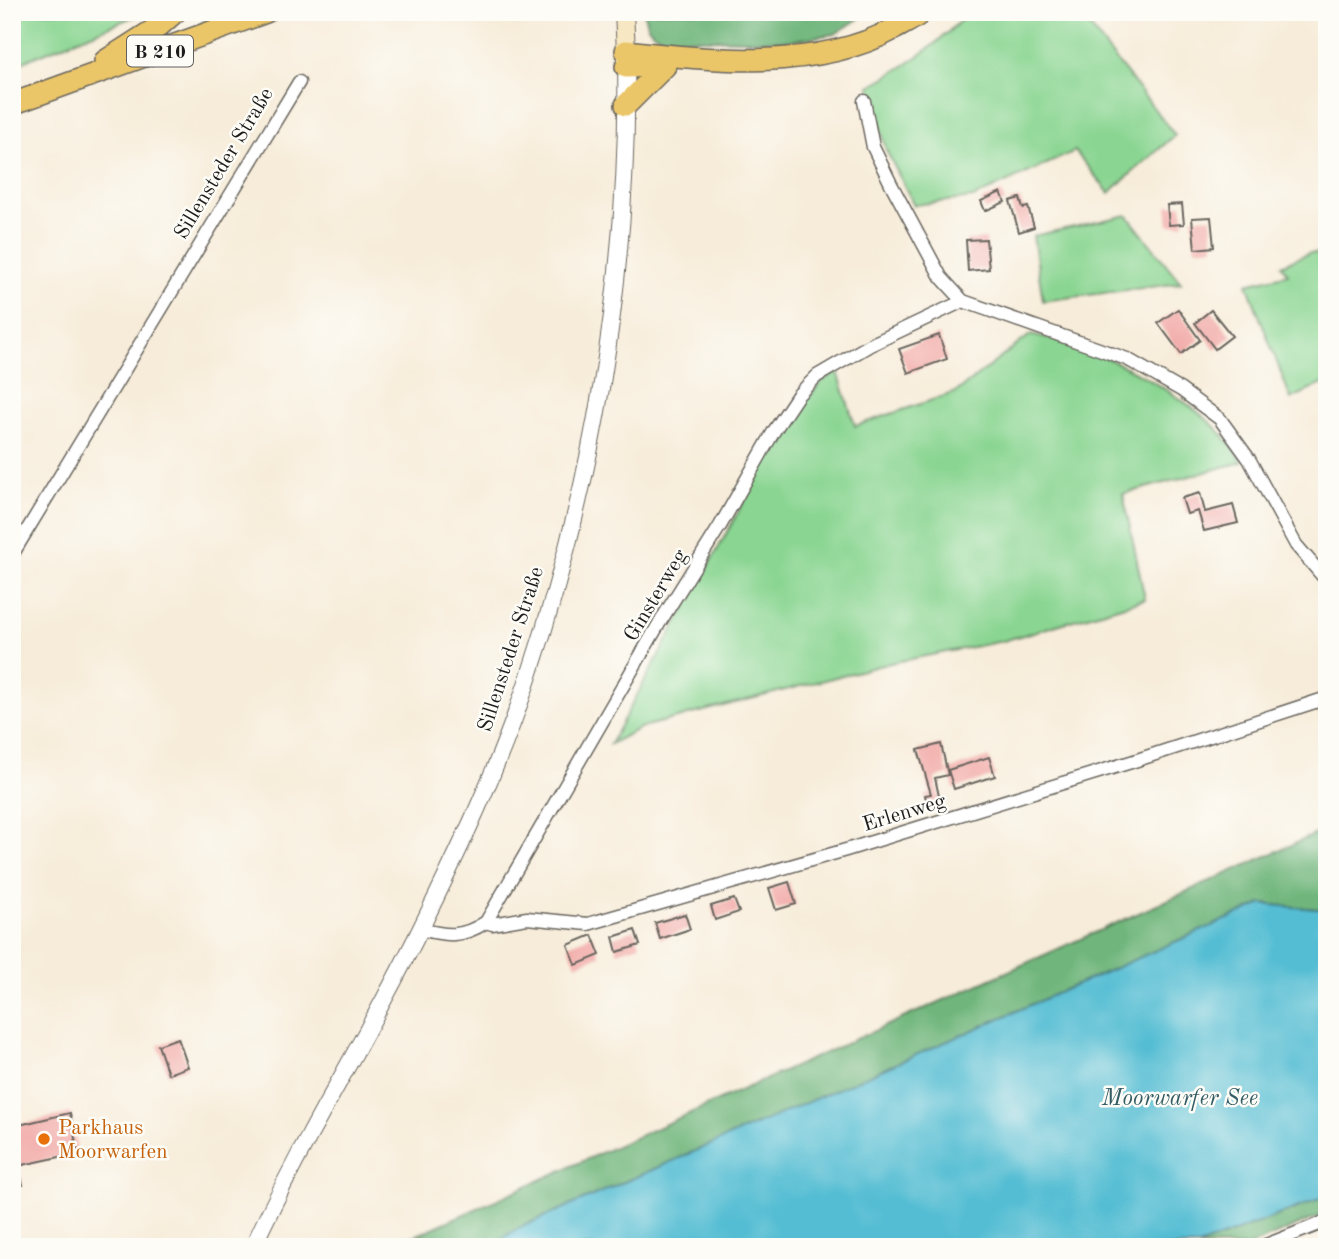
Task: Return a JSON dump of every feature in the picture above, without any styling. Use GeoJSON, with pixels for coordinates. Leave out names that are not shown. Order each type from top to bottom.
{"type":"FeatureCollection","features":[{"type":"Feature","properties":{"kind":"highway"},"geometry":{"type":"LineString","coordinates":[[54,89],[121,52],[175,12]]}},
{"type":"Feature","properties":{"kind":"highway","name":"B 210"},"geometry":{"type":"LineString","coordinates":[[12,104],[266,12]]}},
{"type":"Feature","properties":{"kind":"highway"},"geometry":{"type":"LineString","coordinates":[[877,38],[895,12]]}},
{"type":"Feature","properties":{"kind":"highway"},"geometry":{"type":"LineString","coordinates":[[626,59],[797,57],[845,49],[877,38],[922,12]]}},
{"type":"Feature","properties":{"kind":"highway"},"geometry":{"type":"LineString","coordinates":[[626,105],[665,66],[688,58]]}},
{"type":"Feature","properties":{"kind":"highway"},"geometry":{"type":"LineString","coordinates":[[626,59],[665,66]]}},
{"type":"Feature","properties":{"kind":"main road","name":"Sillensteder Straße"},"geometry":{"type":"LineString","coordinates":[[624,12],[626,59]]}},
{"type":"Feature","properties":{"kind":"street","name":"Sillensteder Straße"},"geometry":{"type":"LineString","coordinates":[[253,1247],[281,1187],[420,929],[502,749],[529,676],[555,590],[600,397],[619,267],[625,164],[626,59]]}},
{"type":"Feature","properties":{"kind":"street","name":"Sillensteder Straße"},"geometry":{"type":"LineString","coordinates":[[12,555],[299,82]]}},
{"type":"Feature","properties":{"kind":"street"},"geometry":{"type":"LineString","coordinates":[[864,102],[873,147],[891,184],[941,277],[963,301],[1128,359],[1181,390],[1220,419],[1249,459],[1296,545],[1327,581]]}},
{"type":"Feature","properties":{"kind":"street","name":"Ginsterweg"},"geometry":{"type":"LineString","coordinates":[[486,922],[660,622],[798,395],[817,376],[838,363],[963,301]]}},
{"type":"Feature","properties":{"kind":"street","name":"Erlenweg"},"geometry":{"type":"LineString","coordinates":[[486,922],[492,924],[527,918],[588,924],[859,846],[1327,698]]}},
{"type":"Feature","properties":{"kind":"street"},"geometry":{"type":"LineString","coordinates":[[420,929],[443,934],[460,934],[486,922]]}},
{"type":"Feature","properties":{"kind":"street"},"geometry":{"type":"LineString","coordinates":[[1261,1247],[1327,1222]]}},
{"type":"Feature","properties":{"kind":"green space"},"geometry":{"type":"Polygon","coordinates":[[[12,12],[145,12],[12,66],[12,12]]]}},
{"type":"Feature","properties":{"kind":"green space"},"geometry":{"type":"Polygon","coordinates":[[[644,12],[869,12],[835,34],[788,41],[666,38],[650,30],[644,12]]]}},
{"type":"Feature","properties":{"kind":"green space"},"geometry":{"type":"Polygon","coordinates":[[[968,12],[1078,12],[1175,135],[1109,193],[1075,151],[973,198],[914,205],[886,150],[870,86],[922,54],[968,12]]]}},
{"type":"Feature","properties":{"kind":"green space"},"geometry":{"type":"Polygon","coordinates":[[[1127,215],[1181,283],[1043,301],[1033,236],[1127,215]]]}},
{"type":"Feature","properties":{"kind":"green space"},"geometry":{"type":"Polygon","coordinates":[[[1309,253],[1327,253],[1327,382],[1291,399],[1247,284],[1288,274],[1281,265],[1309,253]]]}},
{"type":"Feature","properties":{"kind":"green space"},"geometry":{"type":"Polygon","coordinates":[[[1030,335],[1068,342],[1143,376],[1212,424],[1242,462],[1123,494],[1145,599],[1003,641],[890,663],[642,727],[610,744],[784,429],[823,380],[838,372],[855,426],[956,392],[1030,335]]]}},
{"type":"Feature","properties":{"kind":"green space"},"geometry":{"type":"Polygon","coordinates":[[[1327,829],[1327,910],[1262,904],[521,1227],[487,1247],[390,1247],[1327,829]]]}},
{"type":"Feature","properties":{"kind":"green space"},"geometry":{"type":"Polygon","coordinates":[[[1327,1196],[1327,1213],[1247,1247],[1196,1247],[1327,1196]]]}},
{"type":"Feature","properties":{"kind":"water","name":"Moorwarfer See"},"geometry":{"type":"Polygon","coordinates":[[[1262,904],[1327,910],[1327,1196],[1196,1247],[487,1247],[521,1227],[1262,904]]]}},
{"type":"Feature","properties":{"kind":"building"},"geometry":{"type":"Polygon","coordinates":[[[1001,192],[1005,202],[985,211],[981,201],[1001,192]]]}},
{"type":"Feature","properties":{"kind":"building"},"geometry":{"type":"Polygon","coordinates":[[[1020,198],[1023,208],[1028,207],[1034,227],[1019,232],[1010,201],[1020,198]]]}},
{"type":"Feature","properties":{"kind":"building"},"geometry":{"type":"Polygon","coordinates":[[[1182,204],[1184,224],[1169,225],[1167,205],[1182,204]]]}},
{"type":"Feature","properties":{"kind":"building"},"geometry":{"type":"Polygon","coordinates":[[[1211,217],[1214,247],[1195,249],[1192,218],[1211,217]]]}},
{"type":"Feature","properties":{"kind":"building"},"geometry":{"type":"Polygon","coordinates":[[[986,239],[989,269],[968,271],[966,240],[986,239]]]}},
{"type":"Feature","properties":{"kind":"building"},"geometry":{"type":"Polygon","coordinates":[[[1178,309],[1200,340],[1181,354],[1158,323],[1178,309]]]}},
{"type":"Feature","properties":{"kind":"building"},"geometry":{"type":"Polygon","coordinates":[[[1211,310],[1232,336],[1215,349],[1195,323],[1211,310]]]}},
{"type":"Feature","properties":{"kind":"building"},"geometry":{"type":"Polygon","coordinates":[[[939,335],[947,359],[908,373],[899,349],[939,335]]]}},
{"type":"Feature","properties":{"kind":"building"},"geometry":{"type":"Polygon","coordinates":[[[1200,493],[1205,512],[1233,505],[1238,523],[1204,531],[1198,511],[1187,514],[1182,498],[1200,493]]]}},
{"type":"Feature","properties":{"kind":"building"},"geometry":{"type":"Polygon","coordinates":[[[941,744],[948,775],[935,778],[941,805],[928,808],[925,795],[931,794],[918,750],[941,744]]]}},
{"type":"Feature","properties":{"kind":"building"},"geometry":{"type":"Polygon","coordinates":[[[989,757],[995,776],[954,789],[948,770],[989,757]]]}},
{"type":"Feature","properties":{"kind":"building"},"geometry":{"type":"Polygon","coordinates":[[[789,882],[796,904],[776,910],[769,888],[789,882]]]}},
{"type":"Feature","properties":{"kind":"building"},"geometry":{"type":"Polygon","coordinates":[[[734,899],[739,912],[715,920],[711,906],[734,899]]]}},
{"type":"Feature","properties":{"kind":"building"},"geometry":{"type":"Polygon","coordinates":[[[685,914],[690,929],[660,939],[655,923],[685,914]]]}},
{"type":"Feature","properties":{"kind":"building"},"geometry":{"type":"Polygon","coordinates":[[[635,930],[640,945],[617,952],[613,937],[635,930]]]}},
{"type":"Feature","properties":{"kind":"building"},"geometry":{"type":"Polygon","coordinates":[[[592,935],[600,955],[576,965],[568,945],[592,935]]]}},
{"type":"Feature","properties":{"kind":"building"},"geometry":{"type":"Polygon","coordinates":[[[178,1038],[188,1067],[168,1074],[158,1045],[178,1038]]]}},
{"type":"Feature","properties":{"kind":"building","name":"Parkhaus Moorwarfen"},"geometry":{"type":"Polygon","coordinates":[[[70,1113],[78,1153],[18,1166],[23,1185],[12,1187],[12,1118],[17,1117],[19,1125],[70,1113]]]}},
{"type":"Feature","properties":{"kind":"place","name":"Parkhaus Moorwarfen"},"geometry":{"type":"Point","coordinates":[44,1139]}}]}
